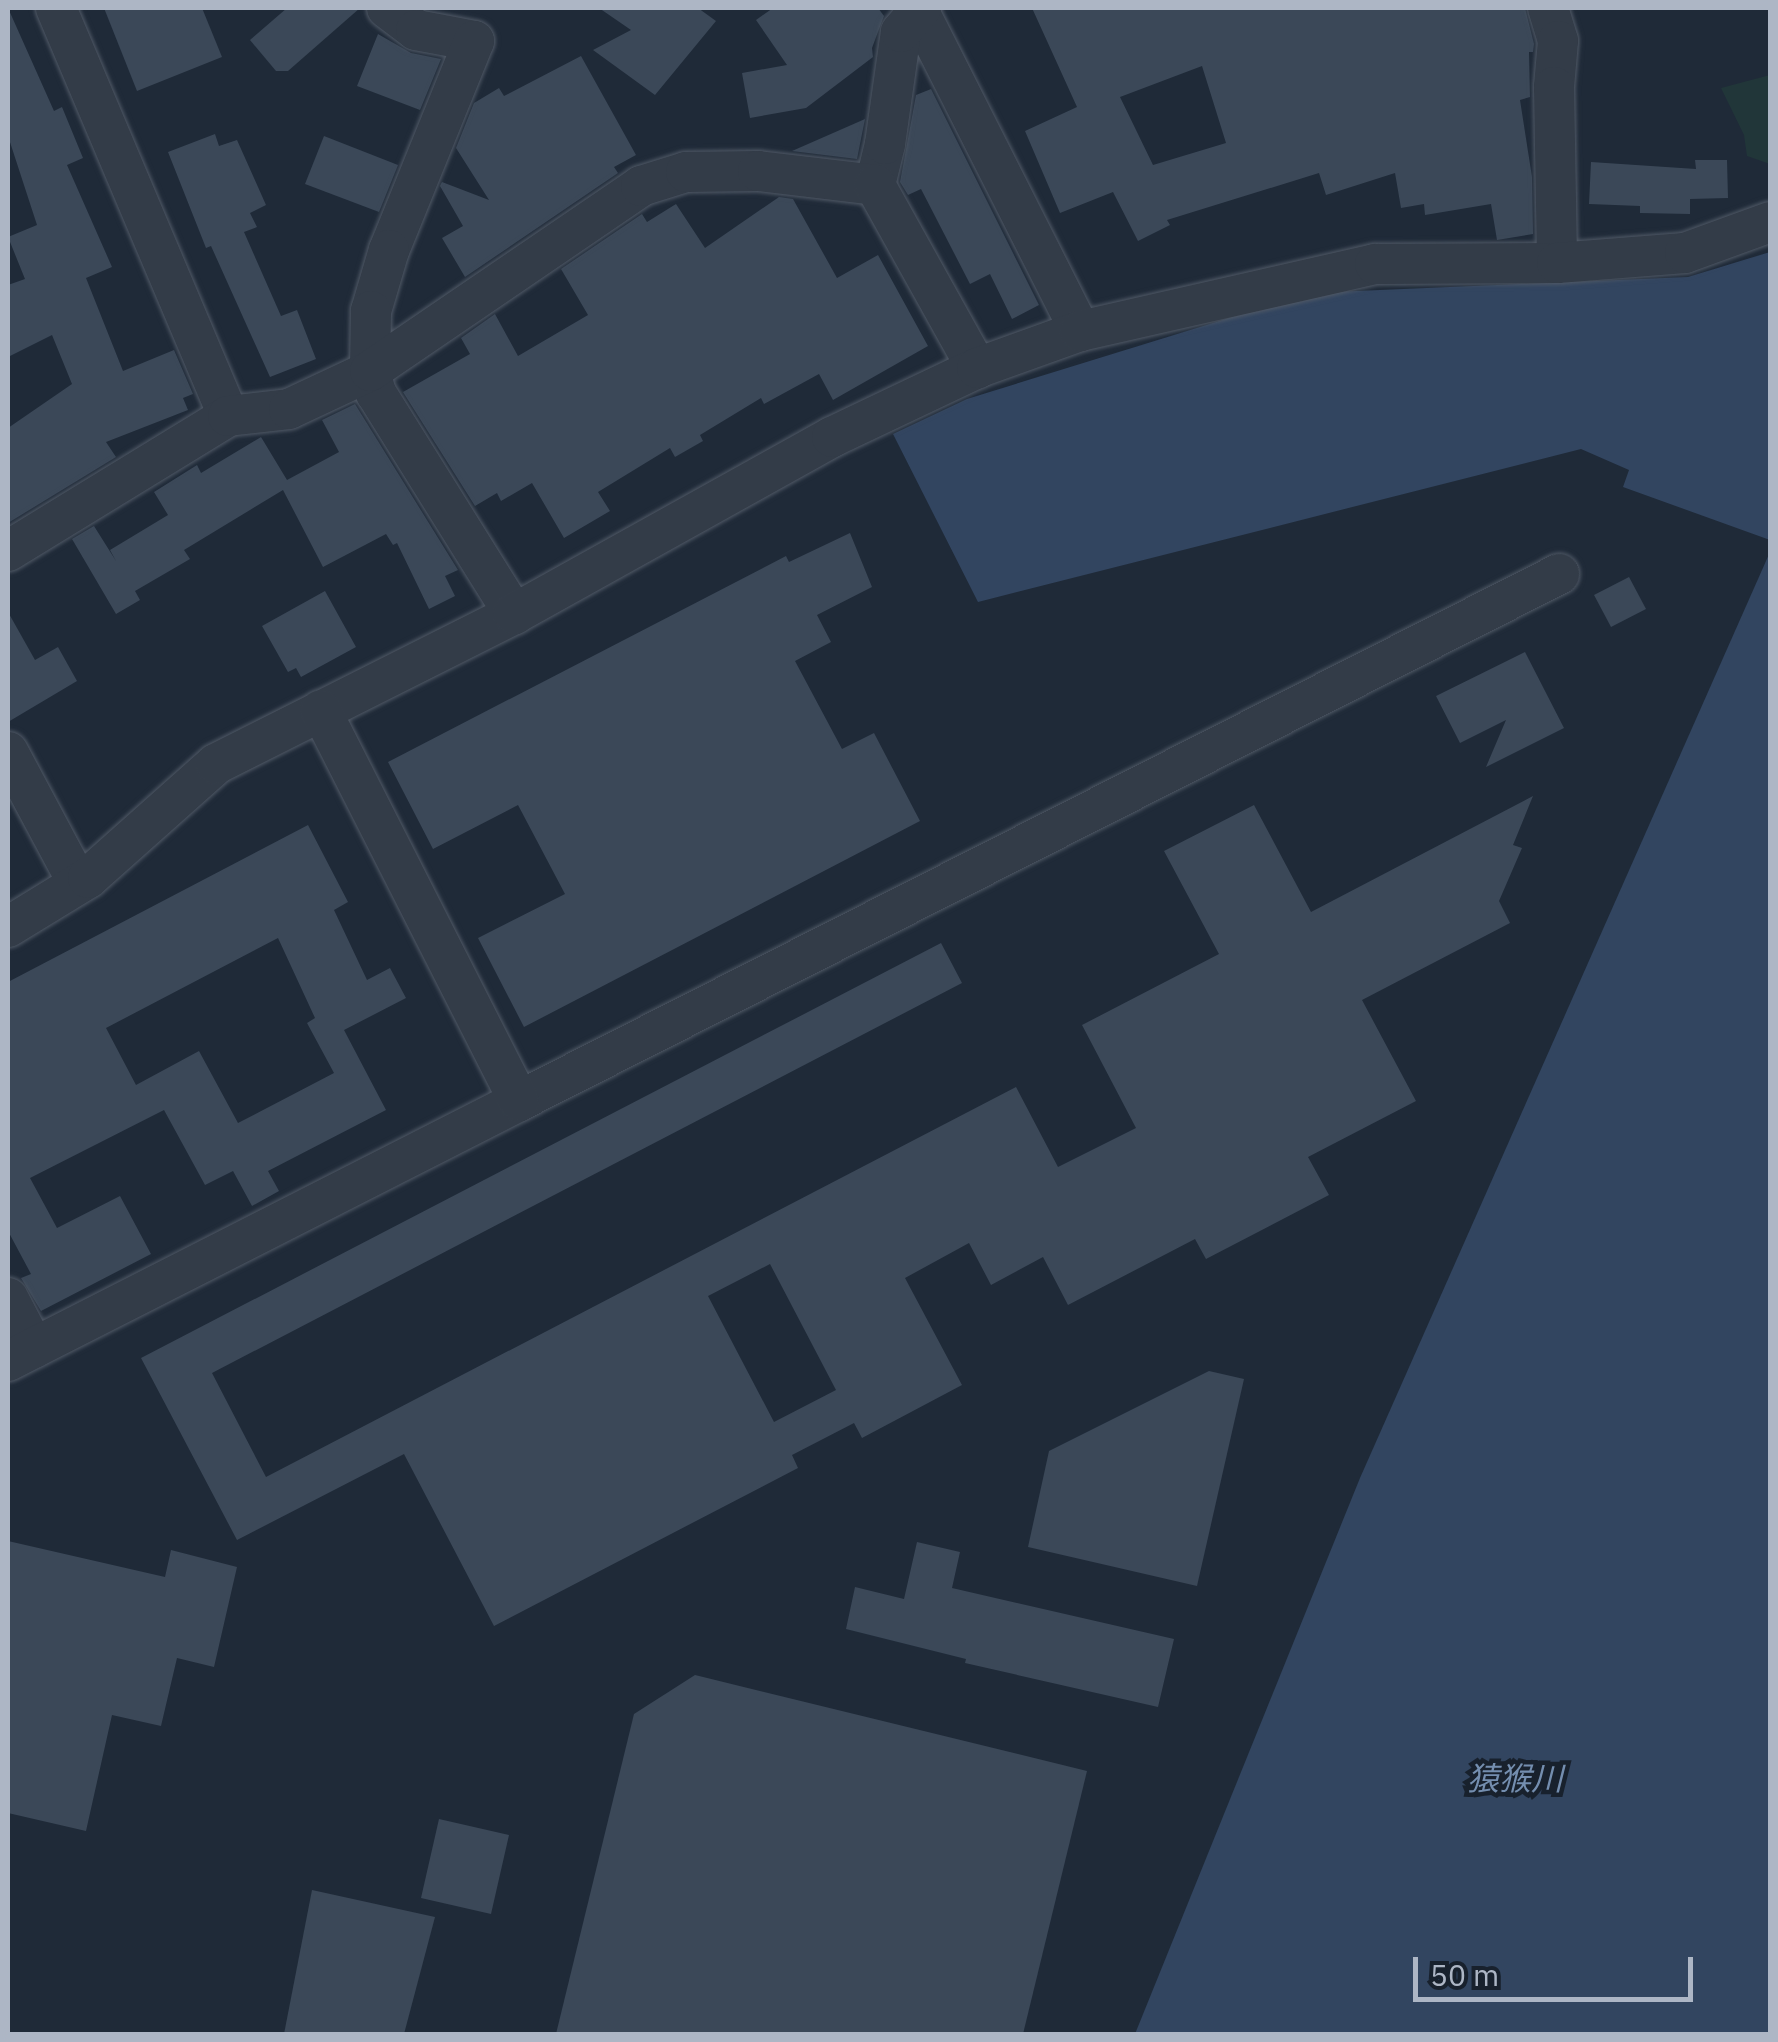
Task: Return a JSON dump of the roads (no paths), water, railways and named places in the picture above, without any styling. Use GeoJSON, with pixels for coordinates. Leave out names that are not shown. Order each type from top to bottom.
{"type":"FeatureCollection","features":[{"type":"Feature","properties":{"kind":"street"},"geometry":{"type":"LineString","coordinates":[[56,8],[228,416]]}},
{"type":"Feature","properties":{"kind":"street"},"geometry":{"type":"LineString","coordinates":[[387,8],[416,30],[474,41],[389,250],[372,310],[370,371],[376,393],[514,614]]}},
{"type":"Feature","properties":{"kind":"street"},"geometry":{"type":"LineString","coordinates":[[977,368],[874,185],[886,144],[902,32],[919,8],[1080,331]]}},
{"type":"Feature","properties":{"kind":"street"},"geometry":{"type":"LineString","coordinates":[[1548,8],[1558,41],[1554,86],[1557,262]]}},
{"type":"Feature","properties":{"kind":"street"},"geometry":{"type":"LineString","coordinates":[[8,551],[228,416],[289,409],[370,371],[641,186],[686,172],[758,171],[874,185]]}},
{"type":"Feature","properties":{"kind":"street"},"geometry":{"type":"LineString","coordinates":[[8,927],[78,883],[216,764],[514,614],[832,437],[977,368],[1080,331],[1375,264],[1557,262],[1685,254],[1770,222]]}},
{"type":"Feature","properties":{"kind":"street"},"geometry":{"type":"LineString","coordinates":[[8,1298],[21,1354],[1559,574]]}},
{"type":"Feature","properties":{"kind":"street"},"geometry":{"type":"LineString","coordinates":[[321,710],[519,1102]]}},
{"type":"Feature","properties":{"kind":"street"},"geometry":{"type":"LineString","coordinates":[[8,752],[78,883]]}},
{"type":"Feature","properties":{"kind":"water"},"geometry":{"type":"Polygon","coordinates":[[[1770,252],[1770,540],[1623,487],[1629,470],[1581,449],[978,602],[893,434],[967,399],[1310,293],[1688,277],[1770,252]]]}},
{"type":"Feature","properties":{"kind":"water","name":"猿猴川"},"geometry":{"type":"Polygon","coordinates":[[[1770,552],[1770,2034],[1135,2034],[1360,1478],[1770,552]]]}}]}
